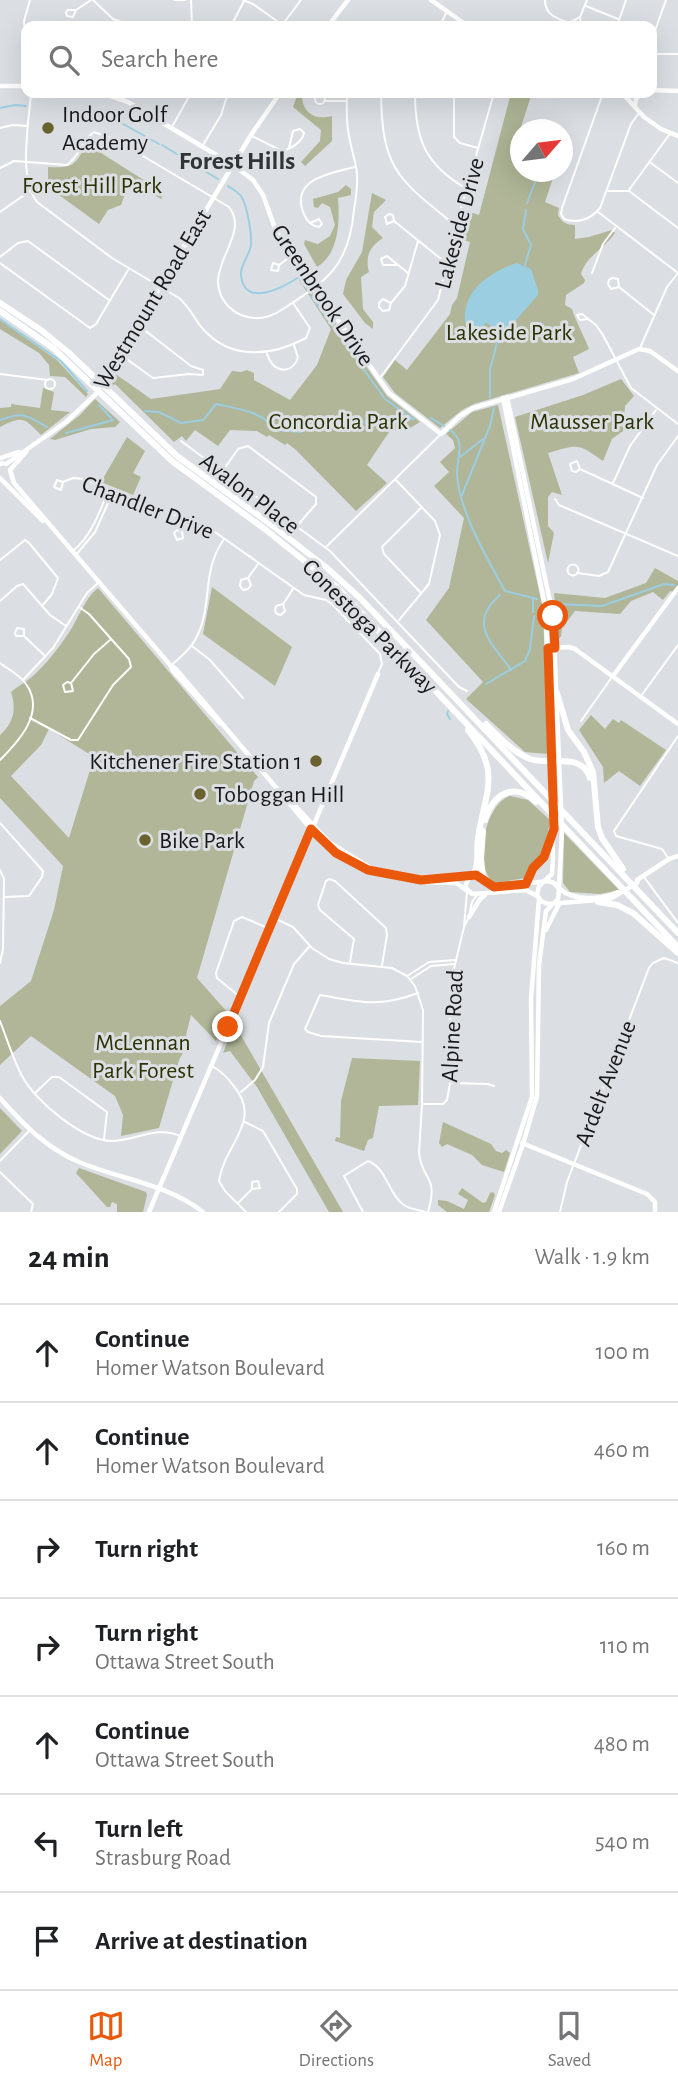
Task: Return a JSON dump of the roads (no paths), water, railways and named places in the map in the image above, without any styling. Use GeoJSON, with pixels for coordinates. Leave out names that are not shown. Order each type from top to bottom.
{"type":"FeatureCollection","features":[{"type":"Feature","properties":{"kind":"highway","name":"Conestoga Parkway"},"geometry":{"type":"LineString","coordinates":[[0,303],[41,330],[177,456],[327,568],[361,599],[625,874],[678,933]]}},
{"type":"Feature","properties":{"kind":"highway","name":"Conestoga Parkway"},"geometry":{"type":"LineString","coordinates":[[0,311],[53,348],[92,380]]}},
{"type":"Feature","properties":{"kind":"highway","name":"Conestoga Parkway"},"geometry":{"type":"LineString","coordinates":[[107,394],[172,461],[266,530],[337,587],[678,947]]}},
{"type":"Feature","properties":{"kind":"highway"},"geometry":{"type":"LineString","coordinates":[[557,693],[567,728],[584,752],[593,772],[602,838],[625,874]]}},
{"type":"Feature","properties":{"kind":"highway"},"geometry":{"type":"LineString","coordinates":[[443,699],[483,752],[490,775],[478,839],[478,864],[472,875]]}},
{"type":"Feature","properties":{"kind":"highway"},"geometry":{"type":"LineString","coordinates":[[457,699],[520,754],[537,760],[576,762],[585,768],[595,797]]}},
{"type":"Feature","properties":{"kind":"highway"},"geometry":{"type":"LineString","coordinates":[[483,879],[482,834],[493,803],[507,793],[522,792],[546,808]]}},
{"type":"Feature","properties":{"kind":"highway"},"geometry":{"type":"LineString","coordinates":[[597,902],[617,905],[633,913],[678,953]]}},
{"type":"Feature","properties":{"kind":"main road"},"geometry":{"type":"LineString","coordinates":[[333,19],[348,0]]}},
{"type":"Feature","properties":{"kind":"main road"},"geometry":{"type":"LineString","coordinates":[[434,1],[460,21]]}},
{"type":"Feature","properties":{"kind":"main road"},"geometry":{"type":"LineString","coordinates":[[0,86],[21,86]]}},
{"type":"Feature","properties":{"kind":"main road"},"geometry":{"type":"LineString","coordinates":[[657,90],[678,91]]}},
{"type":"Feature","properties":{"kind":"main road","name":"Greenbrook Drive"},"geometry":{"type":"LineString","coordinates":[[116,98],[128,102],[247,175],[258,187],[273,226],[292,256],[389,393],[441,434]]}},
{"type":"Feature","properties":{"kind":"main road","name":"Westmount Road East"},"geometry":{"type":"LineString","coordinates":[[28,450],[66,422],[95,395],[251,135],[277,98]]}},
{"type":"Feature","properties":{"kind":"main road"},"geometry":{"type":"LineString","coordinates":[[626,98],[652,123],[678,136]]}},
{"type":"Feature","properties":{"kind":"main road"},"geometry":{"type":"LineString","coordinates":[[635,106],[637,98]]}},
{"type":"Feature","properties":{"kind":"main road"},"geometry":{"type":"LineString","coordinates":[[441,434],[468,410],[562,383],[639,349],[650,351],[676,368]]}},
{"type":"Feature","properties":{"kind":"main road"},"geometry":{"type":"LineString","coordinates":[[499,1212],[521,1143],[532,1097],[531,999],[538,888],[553,871],[557,693],[550,598],[505,398]]}},
{"type":"Feature","properties":{"kind":"main road"},"geometry":{"type":"LineString","coordinates":[[494,1212],[534,1111],[539,1083],[539,965],[546,911],[559,896],[562,830],[554,759],[544,597],[505,398]]}},
{"type":"Feature","properties":{"kind":"main road"},"geometry":{"type":"LineString","coordinates":[[28,450],[2,462],[14,483],[214,718],[312,827],[329,842],[373,870],[433,883],[456,883],[477,895],[526,890],[544,903],[597,902],[615,897],[641,878]]}},
{"type":"Feature","properties":{"kind":"main road"},"geometry":{"type":"LineString","coordinates":[[1,478],[6,478],[28,450]]}},
{"type":"Feature","properties":{"kind":"main road"},"geometry":{"type":"LineString","coordinates":[[1,478],[47,523]]}},
{"type":"Feature","properties":{"kind":"main road"},"geometry":{"type":"LineString","coordinates":[[613,676],[678,588]]}},
{"type":"Feature","properties":{"kind":"main road"},"geometry":{"type":"LineString","coordinates":[[548,648],[573,648],[678,724]]}},
{"type":"Feature","properties":{"kind":"main road"},"geometry":{"type":"LineString","coordinates":[[149,1212],[378,674]]}},
{"type":"Feature","properties":{"kind":"main road"},"geometry":{"type":"LineString","coordinates":[[526,884],[533,868],[544,857],[554,829]]}},
{"type":"Feature","properties":{"kind":"main road"},"geometry":{"type":"LineString","coordinates":[[421,880],[472,875],[494,887],[551,881],[573,897],[609,896],[678,856]]}},
{"type":"Feature","properties":{"kind":"main road"},"geometry":{"type":"LineString","coordinates":[[467,890],[466,880],[472,875]]}},
{"type":"Feature","properties":{"kind":"main road"},"geometry":{"type":"LineString","coordinates":[[477,895],[484,889],[483,879]]}},
{"type":"Feature","properties":{"kind":"main road"},"geometry":{"type":"LineString","coordinates":[[469,917],[486,894]]}},
{"type":"Feature","properties":{"kind":"main road"},"geometry":{"type":"LineString","coordinates":[[544,934],[561,902]]}},
{"type":"Feature","properties":{"kind":"main road"},"geometry":{"type":"LineString","coordinates":[[0,1098],[30,1131],[77,1161],[159,1189],[187,1201],[203,1212]]}},
{"type":"Feature","properties":{"kind":"main road"},"geometry":{"type":"LineString","coordinates":[[521,1143],[647,1194],[655,1202],[655,1212]]}},
{"type":"Feature","properties":{"kind":"street"},"geometry":{"type":"LineString","coordinates":[[24,21],[30,0]]}},
{"type":"Feature","properties":{"kind":"street"},"geometry":{"type":"LineString","coordinates":[[76,10],[92,0],[118,21]]}},
{"type":"Feature","properties":{"kind":"street"},"geometry":{"type":"LineString","coordinates":[[174,0],[185,0]]}},
{"type":"Feature","properties":{"kind":"street"},"geometry":{"type":"LineString","coordinates":[[191,0],[192,21]]}},
{"type":"Feature","properties":{"kind":"street"},"geometry":{"type":"LineString","coordinates":[[234,21],[244,0],[276,21]]}},
{"type":"Feature","properties":{"kind":"street"},"geometry":{"type":"LineString","coordinates":[[286,21],[300,0]]}},
{"type":"Feature","properties":{"kind":"street"},"geometry":{"type":"LineString","coordinates":[[545,0],[551,15],[564,21]]}},
{"type":"Feature","properties":{"kind":"street"},"geometry":{"type":"LineString","coordinates":[[580,21],[587,0]]}},
{"type":"Feature","properties":{"kind":"street"},"geometry":{"type":"LineString","coordinates":[[585,6],[618,19],[626,0]]}},
{"type":"Feature","properties":{"kind":"street"},"geometry":{"type":"LineString","coordinates":[[657,25],[666,0]]}},
{"type":"Feature","properties":{"kind":"street"},"geometry":{"type":"LineString","coordinates":[[442,21],[446,12]]}},
{"type":"Feature","properties":{"kind":"street"},"geometry":{"type":"LineString","coordinates":[[574,21],[580,17]]}},
{"type":"Feature","properties":{"kind":"street"},"geometry":{"type":"LineString","coordinates":[[657,53],[678,54]]}},
{"type":"Feature","properties":{"kind":"street"},"geometry":{"type":"LineString","coordinates":[[31,98],[26,177],[37,202],[129,269],[185,303],[203,330],[220,343],[240,351],[267,353],[306,338],[310,331],[308,324],[293,303]]}},
{"type":"Feature","properties":{"kind":"street"},"geometry":{"type":"LineString","coordinates":[[171,128],[188,98]]}},
{"type":"Feature","properties":{"kind":"street"},"geometry":{"type":"LineString","coordinates":[[202,146],[221,115],[227,98]]}},
{"type":"Feature","properties":{"kind":"street"},"geometry":{"type":"LineString","coordinates":[[381,98],[381,127],[391,163],[407,185],[456,226]]}},
{"type":"Feature","properties":{"kind":"street"},"geometry":{"type":"LineString","coordinates":[[415,98],[416,124],[422,146],[436,166],[467,190]]}},
{"type":"Feature","properties":{"kind":"street"},"geometry":{"type":"LineString","coordinates":[[454,98],[454,137],[460,143],[479,148]]}},
{"type":"Feature","properties":{"kind":"street","name":"Lakeside Drive"},"geometry":{"type":"LineString","coordinates":[[380,378],[438,300],[493,98]]}},
{"type":"Feature","properties":{"kind":"street"},"geometry":{"type":"LineString","coordinates":[[601,98],[562,208],[564,219],[581,220],[597,211],[607,192],[631,124],[639,113]]}},
{"type":"Feature","properties":{"kind":"street"},"geometry":{"type":"LineString","coordinates":[[0,168],[14,161],[67,165],[75,158],[90,134],[97,132],[116,140],[229,207],[237,225],[218,274],[224,300],[235,312],[249,318],[270,317],[315,287],[337,267],[349,244],[357,183],[348,134],[347,101],[324,101]]}},
{"type":"Feature","properties":{"kind":"street"},"geometry":{"type":"LineString","coordinates":[[0,128],[29,126]]}},
{"type":"Feature","properties":{"kind":"street"},"geometry":{"type":"LineString","coordinates":[[251,135],[279,151],[289,148],[303,137],[304,133],[300,129],[293,131],[289,148]]}},
{"type":"Feature","properties":{"kind":"street"},"geometry":{"type":"LineString","coordinates":[[629,191],[670,133]]}},
{"type":"Feature","properties":{"kind":"street"},"geometry":{"type":"LineString","coordinates":[[650,162],[678,183]]}},
{"type":"Feature","properties":{"kind":"street"},"geometry":{"type":"LineString","coordinates":[[310,223],[303,212],[301,201],[307,185],[320,176],[356,167]]}},
{"type":"Feature","properties":{"kind":"street"},"geometry":{"type":"LineString","coordinates":[[0,212],[30,191]]}},
{"type":"Feature","properties":{"kind":"street"},"geometry":{"type":"LineString","coordinates":[[607,192],[629,191],[678,228]]}},
{"type":"Feature","properties":{"kind":"street"},"geometry":{"type":"LineString","coordinates":[[597,211],[678,273],[667,287],[639,349]]}},
{"type":"Feature","properties":{"kind":"street"},"geometry":{"type":"LineString","coordinates":[[394,221],[447,263]]}},
{"type":"Feature","properties":{"kind":"street"},"geometry":{"type":"LineString","coordinates":[[592,273],[603,244],[616,227]]}},
{"type":"Feature","properties":{"kind":"street"},"geometry":{"type":"LineString","coordinates":[[0,257],[18,243],[28,240],[110,300]]}},
{"type":"Feature","properties":{"kind":"street"},"geometry":{"type":"LineString","coordinates":[[391,303],[405,286],[418,241]]}},
{"type":"Feature","properties":{"kind":"street"},"geometry":{"type":"LineString","coordinates":[[279,265],[292,256]]}},
{"type":"Feature","properties":{"kind":"street"},"geometry":{"type":"LineString","coordinates":[[0,263],[87,327],[94,327],[129,269]]}},
{"type":"Feature","properties":{"kind":"street"},"geometry":{"type":"LineString","coordinates":[[396,265],[409,273]]}},
{"type":"Feature","properties":{"kind":"street"},"geometry":{"type":"LineString","coordinates":[[619,287],[655,316]]}},
{"type":"Feature","properties":{"kind":"street"},"geometry":{"type":"LineString","coordinates":[[588,319],[603,335],[631,388],[678,424]]}},
{"type":"Feature","properties":{"kind":"street"},"geometry":{"type":"LineString","coordinates":[[120,355],[153,378],[189,374],[202,376],[204,372],[191,366],[138,325]]}},
{"type":"Feature","properties":{"kind":"street"},"geometry":{"type":"LineString","coordinates":[[267,353],[275,368],[289,370],[294,367],[298,358],[294,344]]}},
{"type":"Feature","properties":{"kind":"street"},"geometry":{"type":"LineString","coordinates":[[189,374],[191,366]]}},
{"type":"Feature","properties":{"kind":"street"},"geometry":{"type":"LineString","coordinates":[[0,374],[48,380]]}},
{"type":"Feature","properties":{"kind":"street"},"geometry":{"type":"LineString","coordinates":[[612,484],[630,446],[657,409]]}},
{"type":"Feature","properties":{"kind":"street"},"geometry":{"type":"LineString","coordinates":[[326,548],[441,434]]}},
{"type":"Feature","properties":{"kind":"street"},"geometry":{"type":"LineString","coordinates":[[577,573],[599,576],[608,572],[657,465],[678,436]]}},
{"type":"Feature","properties":{"kind":"street","name":"Avalon Place"},"geometry":{"type":"LineString","coordinates":[[181,441],[326,548],[459,687],[467,691]]}},
{"type":"Feature","properties":{"kind":"street"},"geometry":{"type":"LineString","coordinates":[[221,472],[238,449],[244,446],[263,457],[316,497],[316,503],[296,527]]}},
{"type":"Feature","properties":{"kind":"street"},"geometry":{"type":"LineString","coordinates":[[580,469],[643,498]]}},
{"type":"Feature","properties":{"kind":"street","name":"Chandler Drive"},"geometry":{"type":"LineString","coordinates":[[63,482],[78,478],[212,530],[307,597],[331,603],[382,659],[378,674]]}},
{"type":"Feature","properties":{"kind":"street"},"geometry":{"type":"LineString","coordinates":[[395,479],[435,521],[440,535],[430,579],[422,593],[398,621]]}},
{"type":"Feature","properties":{"kind":"street"},"geometry":{"type":"LineString","coordinates":[[73,554],[95,523],[108,490]]}},
{"type":"Feature","properties":{"kind":"street"},"geometry":{"type":"LineString","coordinates":[[73,554],[95,531],[113,492]]}},
{"type":"Feature","properties":{"kind":"street"},"geometry":{"type":"LineString","coordinates":[[555,499],[559,505],[678,556]]}},
{"type":"Feature","properties":{"kind":"street"},"geometry":{"type":"LineString","coordinates":[[422,507],[383,547],[384,554],[422,593]]}},
{"type":"Feature","properties":{"kind":"street"},"geometry":{"type":"LineString","coordinates":[[182,531],[186,520]]}},
{"type":"Feature","properties":{"kind":"street"},"geometry":{"type":"LineString","coordinates":[[170,666],[192,646],[202,625],[211,561],[225,538]]}},
{"type":"Feature","properties":{"kind":"street"},"geometry":{"type":"LineString","coordinates":[[0,560],[20,542],[25,540],[29,543],[58,578],[52,594],[42,606]]}},
{"type":"Feature","properties":{"kind":"street"},"geometry":{"type":"LineString","coordinates":[[248,578],[259,563]]}},
{"type":"Feature","properties":{"kind":"street"},"geometry":{"type":"LineString","coordinates":[[23,680],[46,657],[87,593],[98,583]]}},
{"type":"Feature","properties":{"kind":"street"},"geometry":{"type":"LineString","coordinates":[[0,601],[23,584],[55,619],[67,627]]}},
{"type":"Feature","properties":{"kind":"street"},"geometry":{"type":"LineString","coordinates":[[283,604],[294,589]]}},
{"type":"Feature","properties":{"kind":"street"},"geometry":{"type":"LineString","coordinates":[[30,718],[74,741],[79,739],[113,685],[131,667],[129,659],[89,614],[79,607]]}},
{"type":"Feature","properties":{"kind":"street"},"geometry":{"type":"LineString","coordinates":[[24,636],[46,657]]}},
{"type":"Feature","properties":{"kind":"street"},"geometry":{"type":"LineString","coordinates":[[71,683],[94,654],[111,639]]}},
{"type":"Feature","properties":{"kind":"street"},"geometry":{"type":"LineString","coordinates":[[640,696],[678,645]]}},
{"type":"Feature","properties":{"kind":"street"},"geometry":{"type":"LineString","coordinates":[[192,646],[211,660],[243,698]]}},
{"type":"Feature","properties":{"kind":"street"},"geometry":{"type":"LineString","coordinates":[[0,663],[23,680],[30,691],[33,704],[21,738],[0,760]]}},
{"type":"Feature","properties":{"kind":"street"},"geometry":{"type":"LineString","coordinates":[[581,721],[613,676]]}},
{"type":"Feature","properties":{"kind":"street"},"geometry":{"type":"LineString","coordinates":[[669,859],[662,849],[617,836],[614,831],[678,736]]}},
{"type":"Feature","properties":{"kind":"street"},"geometry":{"type":"LineString","coordinates":[[0,823],[43,871],[29,896],[4,897]]}},
{"type":"Feature","properties":{"kind":"street"},"geometry":{"type":"LineString","coordinates":[[0,870],[4,876],[3,948],[0,964]]}},
{"type":"Feature","properties":{"kind":"street"},"geometry":{"type":"LineString","coordinates":[[641,878],[678,923]]}},
{"type":"Feature","properties":{"kind":"street"},"geometry":{"type":"LineString","coordinates":[[350,964],[354,939],[320,910],[318,905],[329,879],[335,881],[384,924],[387,935],[382,965]]}},
{"type":"Feature","properties":{"kind":"street","name":"Alpine Road"},"geometry":{"type":"LineString","coordinates":[[422,1104],[443,1104],[447,1100],[450,1083],[450,997],[464,927],[467,890]]}},
{"type":"Feature","properties":{"kind":"street","name":"Alpine Road"},"geometry":{"type":"LineString","coordinates":[[464,927],[477,895]]}},
{"type":"Feature","properties":{"kind":"street"},"geometry":{"type":"LineString","coordinates":[[240,997],[216,976],[234,921],[242,918],[269,928]]}},
{"type":"Feature","properties":{"kind":"street"},"geometry":{"type":"LineString","coordinates":[[273,918],[293,927],[310,946],[329,959],[393,968],[407,976],[419,993],[423,1010],[424,1042],[419,1159],[433,1191],[427,1212],[403,1204],[387,1180],[373,1163],[368,1161],[344,1176],[363,1212]]}},
{"type":"Feature","properties":{"kind":"street"},"geometry":{"type":"LineString","coordinates":[[240,1093],[259,1074],[266,1057],[269,1023],[294,964],[310,946]]}},
{"type":"Feature","properties":{"kind":"street","name":"Ardelt Avenue"},"geometry":{"type":"LineString","coordinates":[[560,1212],[574,1165],[649,968],[660,959],[670,959],[678,963]]}},
{"type":"Feature","properties":{"kind":"street"},"geometry":{"type":"LineString","coordinates":[[407,976],[419,966],[437,960],[456,960]]}},
{"type":"Feature","properties":{"kind":"street"},"geometry":{"type":"LineString","coordinates":[[437,960],[438,964]]}},
{"type":"Feature","properties":{"kind":"street"},"geometry":{"type":"LineString","coordinates":[[410,979],[421,970],[438,964],[455,964]]}},
{"type":"Feature","properties":{"kind":"street"},"geometry":{"type":"LineString","coordinates":[[419,966],[421,970]]}},
{"type":"Feature","properties":{"kind":"street"},"geometry":{"type":"LineString","coordinates":[[419,993],[388,1003],[345,1001],[320,995],[305,1029],[311,1034],[321,1036],[424,1042]]}},
{"type":"Feature","properties":{"kind":"street"},"geometry":{"type":"LineString","coordinates":[[0,1021],[5,1040],[23,1077],[35,1093],[70,1124],[112,1141],[165,1131],[181,1136]]}},
{"type":"Feature","properties":{"kind":"street"},"geometry":{"type":"LineString","coordinates":[[0,1037],[5,1034]]}},
{"type":"Feature","properties":{"kind":"street"},"geometry":{"type":"LineString","coordinates":[[211,1066],[224,1074],[240,1093],[246,1110],[244,1121],[219,1177],[222,1188],[246,1212]]}},
{"type":"Feature","properties":{"kind":"street"},"geometry":{"type":"LineString","coordinates":[[35,1093],[52,1077],[59,1077],[107,1112],[104,1140]]}},
{"type":"Feature","properties":{"kind":"street"},"geometry":{"type":"LineString","coordinates":[[450,1083],[494,1086]]}},
{"type":"Feature","properties":{"kind":"street"},"geometry":{"type":"LineString","coordinates":[[244,1121],[263,1132],[297,1189],[297,1194],[279,1212]]}},
{"type":"Feature","properties":{"kind":"street"},"geometry":{"type":"LineString","coordinates":[[0,1161],[30,1131]]}},
{"type":"Feature","properties":{"kind":"street"},"geometry":{"type":"LineString","coordinates":[[0,1172],[33,1204],[32,1212]]}},
{"type":"Feature","properties":{"kind":"street"},"geometry":{"type":"LineString","coordinates":[[237,1203],[253,1189]]}},
{"type":"Feature","properties":{"kind":"water"},"geometry":{"type":"Polygon","coordinates":[[[517,263],[531,269],[538,295],[517,319],[509,337],[504,336],[500,343],[496,343],[490,325],[486,323],[480,332],[465,323],[465,312],[468,301],[479,284],[517,263]]]}},
{"type":"Feature","properties":{"kind":"waterway"},"geometry":{"type":"LineString","coordinates":[[0,108],[26,106]]}},
{"type":"Feature","properties":{"kind":"waterway"},"geometry":{"type":"LineString","coordinates":[[91,111],[109,116],[159,144]]}},
{"type":"Feature","properties":{"kind":"waterway"},"geometry":{"type":"LineString","coordinates":[[162,145],[218,179]]}},
{"type":"Feature","properties":{"kind":"waterway"},"geometry":{"type":"LineString","coordinates":[[527,203],[535,182]]}},
{"type":"Feature","properties":{"kind":"waterway"},"geometry":{"type":"LineString","coordinates":[[228,186],[241,196],[250,227],[251,245],[241,271],[244,285],[249,291],[266,292],[299,277],[306,288]]}},
{"type":"Feature","properties":{"kind":"waterway"},"geometry":{"type":"LineString","coordinates":[[525,265],[531,245],[523,229],[526,210]]}},
{"type":"Feature","properties":{"kind":"waterway"},"geometry":{"type":"LineString","coordinates":[[311,296],[385,399],[413,419]]}},
{"type":"Feature","properties":{"kind":"waterway"},"geometry":{"type":"LineString","coordinates":[[0,319],[61,361],[87,391]]}},
{"type":"Feature","properties":{"kind":"waterway"},"geometry":{"type":"LineString","coordinates":[[490,397],[490,369],[497,343]]}},
{"type":"Feature","properties":{"kind":"waterway"},"geometry":{"type":"LineString","coordinates":[[145,411],[159,412],[181,423],[203,420],[216,404],[256,415],[276,430],[301,432],[308,425],[320,423],[414,419]]}},
{"type":"Feature","properties":{"kind":"waterway"},"geometry":{"type":"LineString","coordinates":[[66,433],[113,420],[99,405]]}},
{"type":"Feature","properties":{"kind":"waterway"},"geometry":{"type":"LineString","coordinates":[[462,495],[490,426],[494,408]]}},
{"type":"Feature","properties":{"kind":"waterway"},"geometry":{"type":"LineString","coordinates":[[0,420],[25,416],[47,427]]}},
{"type":"Feature","properties":{"kind":"waterway"},"geometry":{"type":"LineString","coordinates":[[431,418],[444,426]]}},
{"type":"Feature","properties":{"kind":"waterway"},"geometry":{"type":"LineString","coordinates":[[450,430],[455,434],[459,445],[457,475],[463,505],[483,550],[505,591],[537,599]]}},
{"type":"Feature","properties":{"kind":"waterway"},"geometry":{"type":"LineString","coordinates":[[460,457],[483,439]]}},
{"type":"Feature","properties":{"kind":"waterway"},"geometry":{"type":"LineString","coordinates":[[558,604],[602,606],[664,584],[674,585]]}},
{"type":"Feature","properties":{"kind":"waterway"},"geometry":{"type":"LineString","coordinates":[[500,595],[485,615],[484,625],[491,643],[511,670]]}},
{"type":"Feature","properties":{"kind":"waterway"},"geometry":{"type":"LineString","coordinates":[[533,599],[533,612]]}},
{"type":"Feature","properties":{"kind":"waterway"},"geometry":{"type":"LineString","coordinates":[[486,684],[525,661],[530,649],[534,616]]}},
{"type":"Feature","properties":{"kind":"waterway"},"geometry":{"type":"LineString","coordinates":[[448,711],[450,719]]}},
{"type":"Feature","properties":{"kind":"place","name":"Indoor Golf Academy"},"geometry":{"type":"Point","coordinates":[48,128]}},
{"type":"Feature","properties":{"kind":"place","name":"Kitchener Fire Station 1"},"geometry":{"type":"Point","coordinates":[316,761]}},
{"type":"Feature","properties":{"kind":"place","name":"Toboggan Hill"},"geometry":{"type":"Point","coordinates":[200,794]}},
{"type":"Feature","properties":{"kind":"place","name":"Bike Park"},"geometry":{"type":"Point","coordinates":[145,840]}},
{"type":"Feature","properties":{"kind":"district","name":"Forest Hills"},"geometry":{"type":"Point","coordinates":[237,160]}},
{"type":"Feature","properties":{"kind":"park label","name":"Forest Hill Park"},"geometry":{"type":"Point","coordinates":[92,185]}},
{"type":"Feature","properties":{"kind":"park label","name":"Lakeside Park"},"geometry":{"type":"Point","coordinates":[509,332]}},
{"type":"Feature","properties":{"kind":"park label","name":"Concordia Park"},"geometry":{"type":"Point","coordinates":[338,421]}},
{"type":"Feature","properties":{"kind":"park label","name":"Mausser Park"},"geometry":{"type":"Point","coordinates":[592,421]}},
{"type":"Feature","properties":{"kind":"park label","name":"McLennan Park Forest"},"geometry":{"type":"Point","coordinates":[143,1056]}}]}
